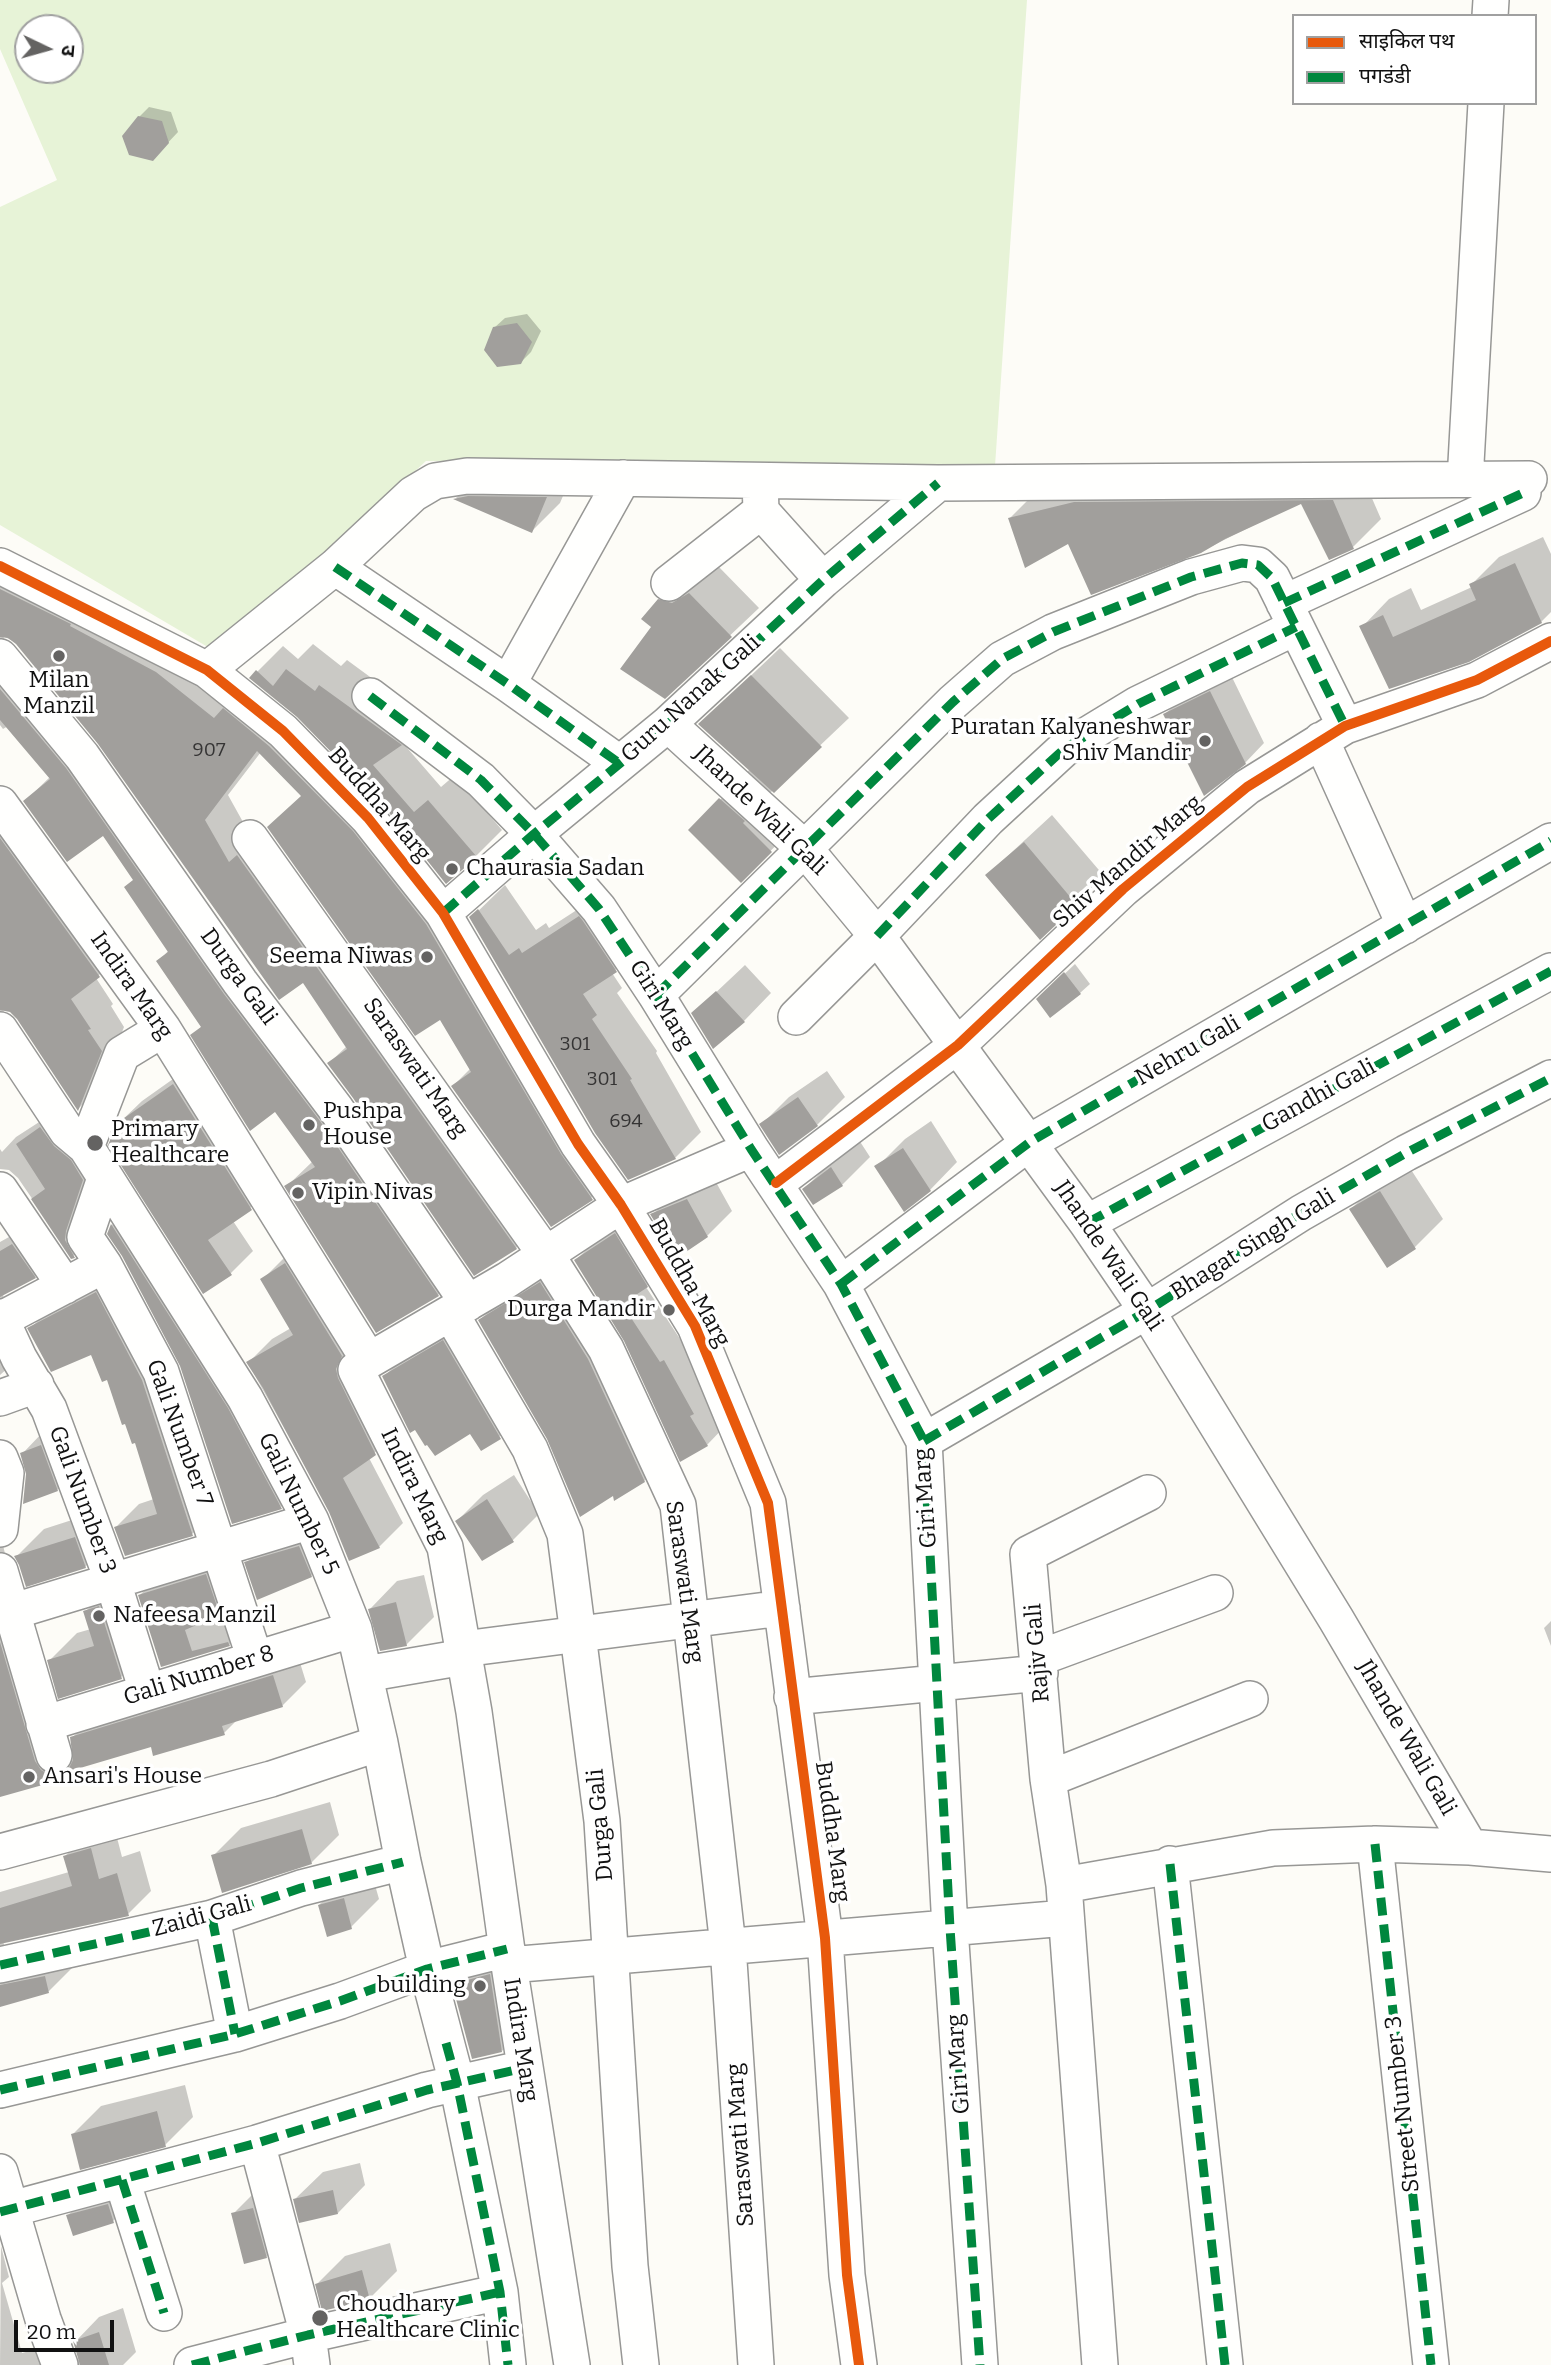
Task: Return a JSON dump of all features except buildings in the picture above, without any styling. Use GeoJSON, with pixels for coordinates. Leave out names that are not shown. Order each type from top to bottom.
{"type":"FeatureCollection","features":[{"type":"Feature","properties":{"kind":"street"},"geometry":{"type":"LineString","coordinates":[[1466,463],[1486,105]]}},
{"type":"Feature","properties":{"kind":"street"},"geometry":{"type":"LineString","coordinates":[[207,670],[335,567],[413,494],[435,481],[467,475],[623,478],[760,496],[937,483],[1526,486],[1290,615],[1064,749],[988,819],[796,1017]]}},
{"type":"Feature","properties":{"kind":"street"},"geometry":{"type":"LineString","coordinates":[[508,684],[623,478]]}},
{"type":"Feature","properties":{"kind":"street","name":"Guru Nanak Gali"},"geometry":{"type":"LineString","coordinates":[[443,913],[668,724],[823,580],[937,483]]}},
{"type":"Feature","properties":{"kind":"street"},"geometry":{"type":"LineString","coordinates":[[760,496],[823,580]]}},
{"type":"Feature","properties":{"kind":"street"},"geometry":{"type":"LineString","coordinates":[[669,583],[760,496]]}},
{"type":"Feature","properties":{"kind":"street"},"geometry":{"type":"LineString","coordinates":[[656,995],[953,702],[1002,659],[1053,632],[1191,577],[1242,564],[1258,565],[1272,578],[1290,615],[1405,926]]}},
{"type":"Feature","properties":{"kind":"street","name":"Buddha Marg"},"geometry":{"type":"LineString","coordinates":[[0,565],[207,670],[283,731],[368,818],[443,913],[578,1144],[621,1205],[695,1326],[768,1503],[825,1938],[847,2275],[859,2365]]}},
{"type":"Feature","properties":{"kind":"street"},"geometry":{"type":"LineString","coordinates":[[335,567],[620,763]]}},
{"type":"Feature","properties":{"kind":"street","name":"Shiv Mandir Marg"},"geometry":{"type":"LineString","coordinates":[[776,1183],[958,1045],[1123,889],[1247,787],[1333,733],[1477,680],[1551,641]]}},
{"type":"Feature","properties":{"kind":"street","name":"Durga Gali"},"geometry":{"type":"LineString","coordinates":[[0,657],[82,756],[240,982],[336,1109],[459,1309],[530,1449],[565,1534],[602,1821],[630,2266],[641,2365]]}},
{"type":"Feature","properties":{"kind":"street","name":"Giri Marg"},"geometry":{"type":"LineString","coordinates":[[370,696],[481,780],[534,834],[599,909],[656,995],[751,1149],[841,1284],[924,1441],[950,1928],[980,2365]]}},
{"type":"Feature","properties":{"kind":"street","name":"Jhande Wali Gali"},"geometry":{"type":"LineString","coordinates":[[668,724],[805,849],[877,936],[1030,1142],[1147,1311],[1336,1619],[1470,1847]]}},
{"type":"Feature","properties":{"kind":"street","name":"Indira Marg"},"geometry":{"type":"LineString","coordinates":[[0,804],[163,1029],[368,1362],[356,1370],[445,1547],[474,1712],[508,1957],[572,2365]]}},
{"type":"Feature","properties":{"kind":"street","name":"Saraswati Marg"},"geometry":{"type":"LineString","coordinates":[[250,838],[547,1255],[606,1349],[678,1505],[728,1946],[756,2365]]}},
{"type":"Feature","properties":{"kind":"street","name":"Nehru Gali"},"geometry":{"type":"LineString","coordinates":[[841,1284],[1030,1142],[1551,841]]}},
{"type":"Feature","properties":{"kind":"street","name":"Gandhi Gali"},"geometry":{"type":"LineString","coordinates":[[1087,1223],[1551,971]]}},
{"type":"Feature","properties":{"kind":"street"},"geometry":{"type":"LineString","coordinates":[[86,1147],[122,1054],[163,1029]]}},
{"type":"Feature","properties":{"kind":"street","name":"Gali Number 5"},"geometry":{"type":"LineString","coordinates":[[0,1030],[67,1132],[86,1147],[245,1398],[311,1521],[354,1629],[427,1969],[457,2083],[500,2291],[508,2365]]}},
{"type":"Feature","properties":{"kind":"street","name":"Bhagat Singh Gali"},"geometry":{"type":"LineString","coordinates":[[924,1441],[1147,1311],[1301,1213],[1406,1153],[1551,1078]]}},
{"type":"Feature","properties":{"kind":"street"},"geometry":{"type":"LineString","coordinates":[[368,1362],[547,1255],[621,1205],[751,1149]]}},
{"type":"Feature","properties":{"kind":"street","name":"Gali Number 7"},"geometry":{"type":"LineString","coordinates":[[105,1178],[85,1237],[104,1265],[161,1372],[255,1659]]}},
{"type":"Feature","properties":{"kind":"street"},"geometry":{"type":"LineString","coordinates":[[0,1190],[65,1286]]}},
{"type":"Feature","properties":{"kind":"street"},"geometry":{"type":"LineString","coordinates":[[0,1319],[104,1265]]}},
{"type":"Feature","properties":{"kind":"street","name":"Gali Number 3"},"geometry":{"type":"LineString","coordinates":[[0,1319],[48,1409],[113,1583],[147,1691]]}},
{"type":"Feature","properties":{"kind":"street"},"geometry":{"type":"LineString","coordinates":[[0,1398],[36,1385]]}},
{"type":"Feature","properties":{"kind":"street"},"geometry":{"type":"LineString","coordinates":[[0,1458],[6,1473],[0,1529]]}},
{"type":"Feature","properties":{"kind":"street","name":"Rajiv Gali"},"geometry":{"type":"LineString","coordinates":[[1100,2365],[1065,1901],[1048,1779],[1028,1554],[1148,1493]]}},
{"type":"Feature","properties":{"kind":"street"},"geometry":{"type":"LineString","coordinates":[[0,1571],[11,1612],[311,1521]]}},
{"type":"Feature","properties":{"kind":"street"},"geometry":{"type":"LineString","coordinates":[[792,1697],[937,1683],[1040,1666],[1215,1592]]}},
{"type":"Feature","properties":{"kind":"street"},"geometry":{"type":"LineString","coordinates":[[365,1674],[464,1653],[579,1634],[782,1608]]}},
{"type":"Feature","properties":{"kind":"street","name":"Gali Number 8"},"geometry":{"type":"LineString","coordinates":[[11,1612],[49,1740],[147,1691],[354,1629]]}},
{"type":"Feature","properties":{"kind":"street"},"geometry":{"type":"LineString","coordinates":[[1048,1779],[1250,1699]]}},
{"type":"Feature","properties":{"kind":"street"},"geometry":{"type":"LineString","coordinates":[[0,1852],[271,1779],[380,1743]]}},
{"type":"Feature","properties":{"kind":"street"},"geometry":{"type":"LineString","coordinates":[[0,2090],[235,2034],[340,2001],[427,1969],[508,1957],[611,1956],[950,1928],[1065,1901],[1170,1864],[1273,1848],[1375,1843],[1551,1854]]}},
{"type":"Feature","properties":{"kind":"street","name":"Street Number 3"},"geometry":{"type":"LineString","coordinates":[[1375,1843],[1431,2365]]}},
{"type":"Feature","properties":{"kind":"street","name":"Zaidi Gali"},"geometry":{"type":"LineString","coordinates":[[0,1965],[212,1918],[301,1888],[403,1861]]}},
{"type":"Feature","properties":{"kind":"street"},"geometry":{"type":"LineString","coordinates":[[1170,1864],[1225,2365]]}},
{"type":"Feature","properties":{"kind":"street"},"geometry":{"type":"LineString","coordinates":[[212,1918],[235,2034]]}},
{"type":"Feature","properties":{"kind":"street"},"geometry":{"type":"LineString","coordinates":[[5,2211],[257,2143],[427,2090],[525,2068]]}},
{"type":"Feature","properties":{"kind":"street"},"geometry":{"type":"LineString","coordinates":[[257,2143],[310,2350]]}},
{"type":"Feature","properties":{"kind":"street"},"geometry":{"type":"LineString","coordinates":[[0,2172],[5,2211],[60,2365]]}},
{"type":"Feature","properties":{"kind":"street"},"geometry":{"type":"LineString","coordinates":[[122,2180],[164,2313]]}},
{"type":"Feature","properties":{"kind":"street"},"geometry":{"type":"LineString","coordinates":[[192,2365],[310,2350],[500,2291]]}},
{"type":"Feature","properties":{"kind":"green space"},"geometry":{"type":"Polygon","coordinates":[[[0,0],[1027,0],[995,466],[426,461],[218,653],[0,525],[0,207],[57,180],[15,84],[84,84],[84,14],[14,14],[14,81],[0,49],[0,0]]]}},
{"type":"Feature","properties":{"kind":"marked path"},"geometry":{"type":"LineString","coordinates":[[443,913],[668,724],[823,580],[938,483]]}},
{"type":"Feature","properties":{"kind":"marked path"},"geometry":{"type":"LineString","coordinates":[[1284,603],[1523,493]]}},
{"type":"Feature","properties":{"kind":"marked path"},"geometry":{"type":"LineString","coordinates":[[656,995],[953,702],[1002,659],[1053,632],[1191,577],[1242,563],[1258,565],[1272,578],[1345,726]]}},
{"type":"Feature","properties":{"kind":"marked path"},"geometry":{"type":"LineString","coordinates":[[335,567],[619,763]]}},
{"type":"Feature","properties":{"kind":"marked path"},"geometry":{"type":"LineString","coordinates":[[877,936],[988,819],[1064,749],[1138,704],[1296,627]]}},
{"type":"Feature","properties":{"kind":"marked path"},"geometry":{"type":"LineString","coordinates":[[370,696],[481,780],[534,834],[599,909],[656,995],[751,1149],[841,1284],[924,1441],[950,1928],[980,2365]]}},
{"type":"Feature","properties":{"kind":"marked path"},"geometry":{"type":"LineString","coordinates":[[841,1284],[1030,1142],[1551,841]]}},
{"type":"Feature","properties":{"kind":"marked path"},"geometry":{"type":"LineString","coordinates":[[1087,1223],[1551,971]]}},
{"type":"Feature","properties":{"kind":"marked path"},"geometry":{"type":"LineString","coordinates":[[924,1441],[1147,1311],[1301,1213],[1406,1153],[1551,1078]]}},
{"type":"Feature","properties":{"kind":"marked path"},"geometry":{"type":"LineString","coordinates":[[1375,1844],[1431,2365]]}},
{"type":"Feature","properties":{"kind":"marked path"},"geometry":{"type":"LineString","coordinates":[[0,1965],[212,1918],[301,1888],[403,1862]]}},
{"type":"Feature","properties":{"kind":"marked path"},"geometry":{"type":"LineString","coordinates":[[1170,1864],[1225,2365]]}},
{"type":"Feature","properties":{"kind":"marked path"},"geometry":{"type":"LineString","coordinates":[[212,1918],[235,2034]]}},
{"type":"Feature","properties":{"kind":"marked path"},"geometry":{"type":"LineString","coordinates":[[0,2090],[235,2034],[340,2001],[427,1969],[507,1949]]}},
{"type":"Feature","properties":{"kind":"marked path"},"geometry":{"type":"LineString","coordinates":[[446,2043],[457,2083],[500,2292],[508,2365]]}},
{"type":"Feature","properties":{"kind":"marked path"},"geometry":{"type":"LineString","coordinates":[[0,2212],[257,2143],[427,2090],[525,2068]]}},
{"type":"Feature","properties":{"kind":"marked path"},"geometry":{"type":"LineString","coordinates":[[122,2180],[164,2313]]}},
{"type":"Feature","properties":{"kind":"marked path"},"geometry":{"type":"LineString","coordinates":[[192,2365],[308,2335],[500,2292]]}},
{"type":"Feature","properties":{"kind":"cycle path"},"geometry":{"type":"LineString","coordinates":[[0,566],[207,670],[283,731],[368,818],[443,913],[578,1144],[621,1205],[695,1326],[768,1503],[825,1938],[847,2275],[859,2365]]}},
{"type":"Feature","properties":{"kind":"cycle path"},"geometry":{"type":"LineString","coordinates":[[776,1183],[958,1045],[1123,889],[1247,787],[1345,726],[1477,680],[1551,641]]}},
{"type":"Feature","properties":{"kind":"place","name":"Milan Manzil"},"geometry":{"type":"Point","coordinates":[59,656]}},
{"type":"Feature","properties":{"kind":"place","name":"Puratan Kalyaneshwar Shiv Mandir"},"geometry":{"type":"Point","coordinates":[1205,741]}},
{"type":"Feature","properties":{"kind":"place","name":"Chaurasia Sadan"},"geometry":{"type":"Point","coordinates":[452,869]}},
{"type":"Feature","properties":{"kind":"place","name":"Seema Niwas"},"geometry":{"type":"Point","coordinates":[427,957]}},
{"type":"Feature","properties":{"kind":"place","name":"Pushpa House"},"geometry":{"type":"Point","coordinates":[309,1125]}},
{"type":"Feature","properties":{"kind":"place","name":"Primary Healthcare"},"geometry":{"type":"Point","coordinates":[95,1143]}},
{"type":"Feature","properties":{"kind":"place","name":"Vipin Nivas"},"geometry":{"type":"Point","coordinates":[298,1193]}},
{"type":"Feature","properties":{"kind":"place","name":"Durga Mandir"},"geometry":{"type":"Point","coordinates":[669,1310]}},
{"type":"Feature","properties":{"kind":"place","name":"Nafeesa Manzil"},"geometry":{"type":"Point","coordinates":[99,1616]}},
{"type":"Feature","properties":{"kind":"place","name":"Ansari's House"},"geometry":{"type":"Point","coordinates":[29,1777]}},
{"type":"Feature","properties":{"kind":"place","name":"building"},"geometry":{"type":"Point","coordinates":[480,1986]}},
{"type":"Feature","properties":{"kind":"place","name":"Choudhary Healthcare Clinic"},"geometry":{"type":"Point","coordinates":[320,2318]}}]}
